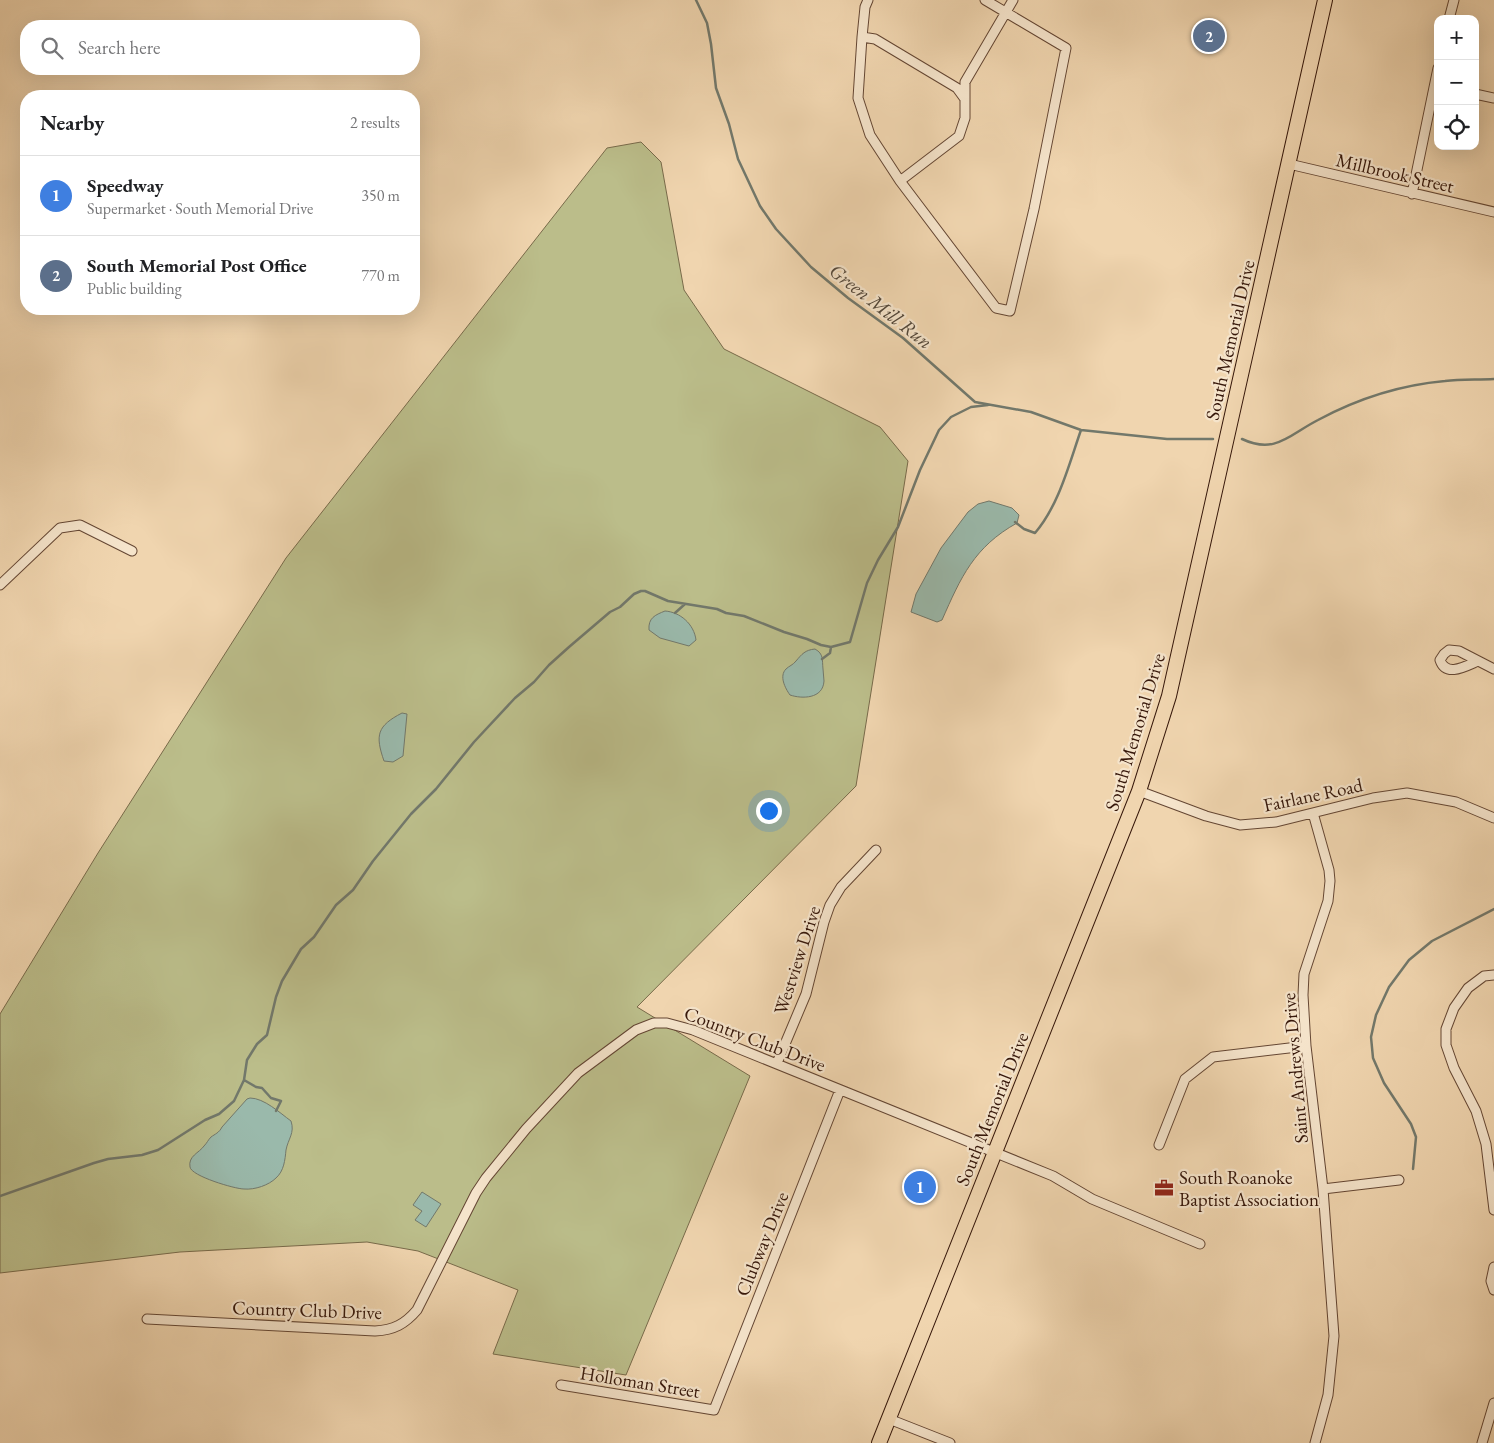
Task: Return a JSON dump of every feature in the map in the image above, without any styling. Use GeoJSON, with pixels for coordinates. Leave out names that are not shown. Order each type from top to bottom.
{"type":"FeatureCollection","features":[{"type":"Feature","properties":{"kind":"main road","name":"South Memorial Drive"},"geometry":{"type":"LineString","coordinates":[[879,1443],[1139,791],[1169,696],[1325,0]]}},
{"type":"Feature","properties":{"kind":"street"},"geometry":{"type":"LineString","coordinates":[[868,0],[865,7],[858,98],[870,135],[900,181],[996,308],[1010,311],[1034,208],[1066,48],[985,0]]}},
{"type":"Feature","properties":{"kind":"street"},"geometry":{"type":"LineString","coordinates":[[900,181],[960,136],[965,118],[965,82],[1013,0]]}},
{"type":"Feature","properties":{"kind":"street"},"geometry":{"type":"LineString","coordinates":[[1450,15],[1454,0]]}},
{"type":"Feature","properties":{"kind":"street"},"geometry":{"type":"LineString","coordinates":[[862,37],[875,39],[957,88],[965,99]]}},
{"type":"Feature","properties":{"kind":"street"},"geometry":{"type":"LineString","coordinates":[[1412,194],[1434,95]]}},
{"type":"Feature","properties":{"kind":"street"},"geometry":{"type":"LineString","coordinates":[[1479,95],[1494,98]]}},
{"type":"Feature","properties":{"kind":"street","name":"Millbrook Street"},"geometry":{"type":"LineString","coordinates":[[1288,164],[1494,212]]}},
{"type":"Feature","properties":{"kind":"street"},"geometry":{"type":"LineString","coordinates":[[0,586],[60,528],[80,525],[132,551]]}},
{"type":"Feature","properties":{"kind":"street"},"geometry":{"type":"LineString","coordinates":[[1478,661],[1494,669]]}},
{"type":"Feature","properties":{"kind":"street","name":"Fairlane Road"},"geometry":{"type":"LineString","coordinates":[[1139,791],[1206,816],[1240,825],[1276,822],[1373,798],[1407,793],[1456,802],[1494,818]]}},
{"type":"Feature","properties":{"kind":"street","name":"Saint Andrews Drive"},"geometry":{"type":"LineString","coordinates":[[1313,813],[1329,870],[1330,881],[1328,901],[1304,974],[1303,995],[1306,1046],[1323,1189],[1334,1336],[1328,1395],[1315,1443]]}},
{"type":"Feature","properties":{"kind":"street","name":"Westview Drive"},"geometry":{"type":"LineString","coordinates":[[777,1064],[806,994],[830,905],[841,887],[876,850]]}},
{"type":"Feature","properties":{"kind":"street"},"geometry":{"type":"LineString","coordinates":[[1494,975],[1484,976],[1468,988],[1454,1008],[1446,1029],[1446,1044],[1454,1068],[1476,1111],[1486,1144],[1494,1210]]}},
{"type":"Feature","properties":{"kind":"street","name":"Country Club Drive"},"geometry":{"type":"LineString","coordinates":[[146,1319],[374,1331],[393,1329],[408,1320],[418,1310],[468,1206],[501,1158],[578,1073],[636,1030],[654,1023],[679,1026],[777,1064],[1053,1176],[1092,1199],[1200,1244]]}},
{"type":"Feature","properties":{"kind":"street"},"geometry":{"type":"LineString","coordinates":[[1159,1145],[1185,1079],[1213,1057],[1306,1046]]}},
{"type":"Feature","properties":{"kind":"street","name":"Clubway Drive"},"geometry":{"type":"LineString","coordinates":[[714,1410],[840,1090]]}},
{"type":"Feature","properties":{"kind":"street"},"geometry":{"type":"LineString","coordinates":[[1323,1189],[1399,1180]]}},
{"type":"Feature","properties":{"kind":"street"},"geometry":{"type":"LineString","coordinates":[[1494,1267],[1491,1281],[1494,1290]]}},
{"type":"Feature","properties":{"kind":"street","name":"Holloman Street"},"geometry":{"type":"LineString","coordinates":[[561,1386],[714,1410]]}},
{"type":"Feature","properties":{"kind":"street"},"geometry":{"type":"LineString","coordinates":[[1482,1443],[1494,1403]]}},
{"type":"Feature","properties":{"kind":"street"},"geometry":{"type":"LineString","coordinates":[[888,1419],[950,1443]]}},
{"type":"Feature","properties":{"kind":"green space"},"geometry":{"type":"Polygon","coordinates":[[[641,142],[661,162],[684,290],[724,349],[880,427],[908,461],[856,786],[637,1007],[750,1076],[626,1375],[493,1354],[518,1290],[418,1251],[367,1242],[180,1252],[0,1273],[0,1014],[98,853],[286,558],[607,148],[641,142]]]}},
{"type":"Feature","properties":{"kind":"shaded area"},"geometry":{"type":"Polygon","coordinates":[[[989,501],[1012,508],[1019,515],[1017,523],[1002,532],[979,553],[963,577],[942,620],[937,622],[911,612],[916,594],[941,548],[968,512],[978,504],[989,501]]]}},
{"type":"Feature","properties":{"kind":"shaded area"},"geometry":{"type":"Polygon","coordinates":[[[665,611],[681,616],[689,624],[696,640],[689,646],[660,638],[649,630],[653,618],[665,611]]]}},
{"type":"Feature","properties":{"kind":"shaded area"},"geometry":{"type":"Polygon","coordinates":[[[815,649],[822,658],[823,687],[811,696],[800,697],[790,695],[784,682],[784,672],[804,653],[815,649]]]}},
{"type":"Feature","properties":{"kind":"shaded area"},"geometry":{"type":"Polygon","coordinates":[[[402,713],[407,714],[403,756],[393,762],[384,761],[379,738],[380,732],[387,722],[402,713]]]}},
{"type":"Feature","properties":{"kind":"shaded area"},"geometry":{"type":"Polygon","coordinates":[[[247,1099],[261,1100],[291,1121],[292,1133],[287,1146],[284,1165],[279,1175],[270,1183],[253,1189],[244,1189],[214,1181],[192,1171],[190,1163],[192,1157],[211,1137],[220,1131],[247,1099]]]}},
{"type":"Feature","properties":{"kind":"shaded area"},"geometry":{"type":"Polygon","coordinates":[[[422,1192],[441,1204],[426,1227],[415,1220],[422,1211],[413,1205],[422,1192]]]}},
{"type":"Feature","properties":{"kind":"waterway","name":"Green Mill Run"},"geometry":{"type":"LineString","coordinates":[[696,0],[707,23],[716,88],[729,124],[738,159],[760,206],[776,229],[811,267],[848,298],[903,338],[975,402],[1031,412],[1081,430],[1167,439],[1213,439]]}},
{"type":"Feature","properties":{"kind":"waterway","name":"Green Mill Run"},"geometry":{"type":"LineString","coordinates":[[1242,439],[1264,445],[1274,444],[1333,412],[1379,394],[1428,383],[1494,379]]}},
{"type":"Feature","properties":{"kind":"waterway"},"geometry":{"type":"LineString","coordinates":[[0,1196],[94,1163],[108,1159],[142,1155],[158,1150],[205,1120],[219,1114],[234,1101],[244,1080],[247,1060],[257,1044],[267,1035],[282,981],[301,949],[314,937],[336,905],[353,890],[373,861],[411,814],[436,789],[474,742],[515,698],[569,647],[634,594],[645,591],[668,601],[717,609],[726,613],[744,616],[821,645],[831,647],[850,642],[867,583],[878,560],[898,527],[920,470],[939,430],[951,417],[971,407],[988,405]]}},
{"type":"Feature","properties":{"kind":"waterway"},"geometry":{"type":"LineString","coordinates":[[1015,522],[1024,529],[1035,533],[1043,522],[1063,484],[1081,430]]}},
{"type":"Feature","properties":{"kind":"waterway"},"geometry":{"type":"LineString","coordinates":[[675,613],[685,604]]}},
{"type":"Feature","properties":{"kind":"waterway"},"geometry":{"type":"LineString","coordinates":[[822,659],[830,653],[831,647]]}},
{"type":"Feature","properties":{"kind":"waterway"},"geometry":{"type":"LineString","coordinates":[[1413,1169],[1416,1137],[1411,1124],[1384,1083],[1373,1058],[1371,1037],[1376,1015],[1389,987],[1409,960],[1432,941],[1494,909]]}},
{"type":"Feature","properties":{"kind":"waterway"},"geometry":{"type":"LineString","coordinates":[[244,1080],[256,1087],[262,1088],[271,1098],[281,1101],[276,1111]]}},
{"type":"Feature","properties":{"kind":"place","name":"South Memorial Post Office"},"geometry":{"type":"Point","coordinates":[1209,36]}},
{"type":"Feature","properties":{"kind":"place","name":"Speedway"},"geometry":{"type":"Point","coordinates":[920,1187]}},
{"type":"Feature","properties":{"kind":"place","name":"South Roanoke Baptist Association"},"geometry":{"type":"Point","coordinates":[1164,1188]}}]}
